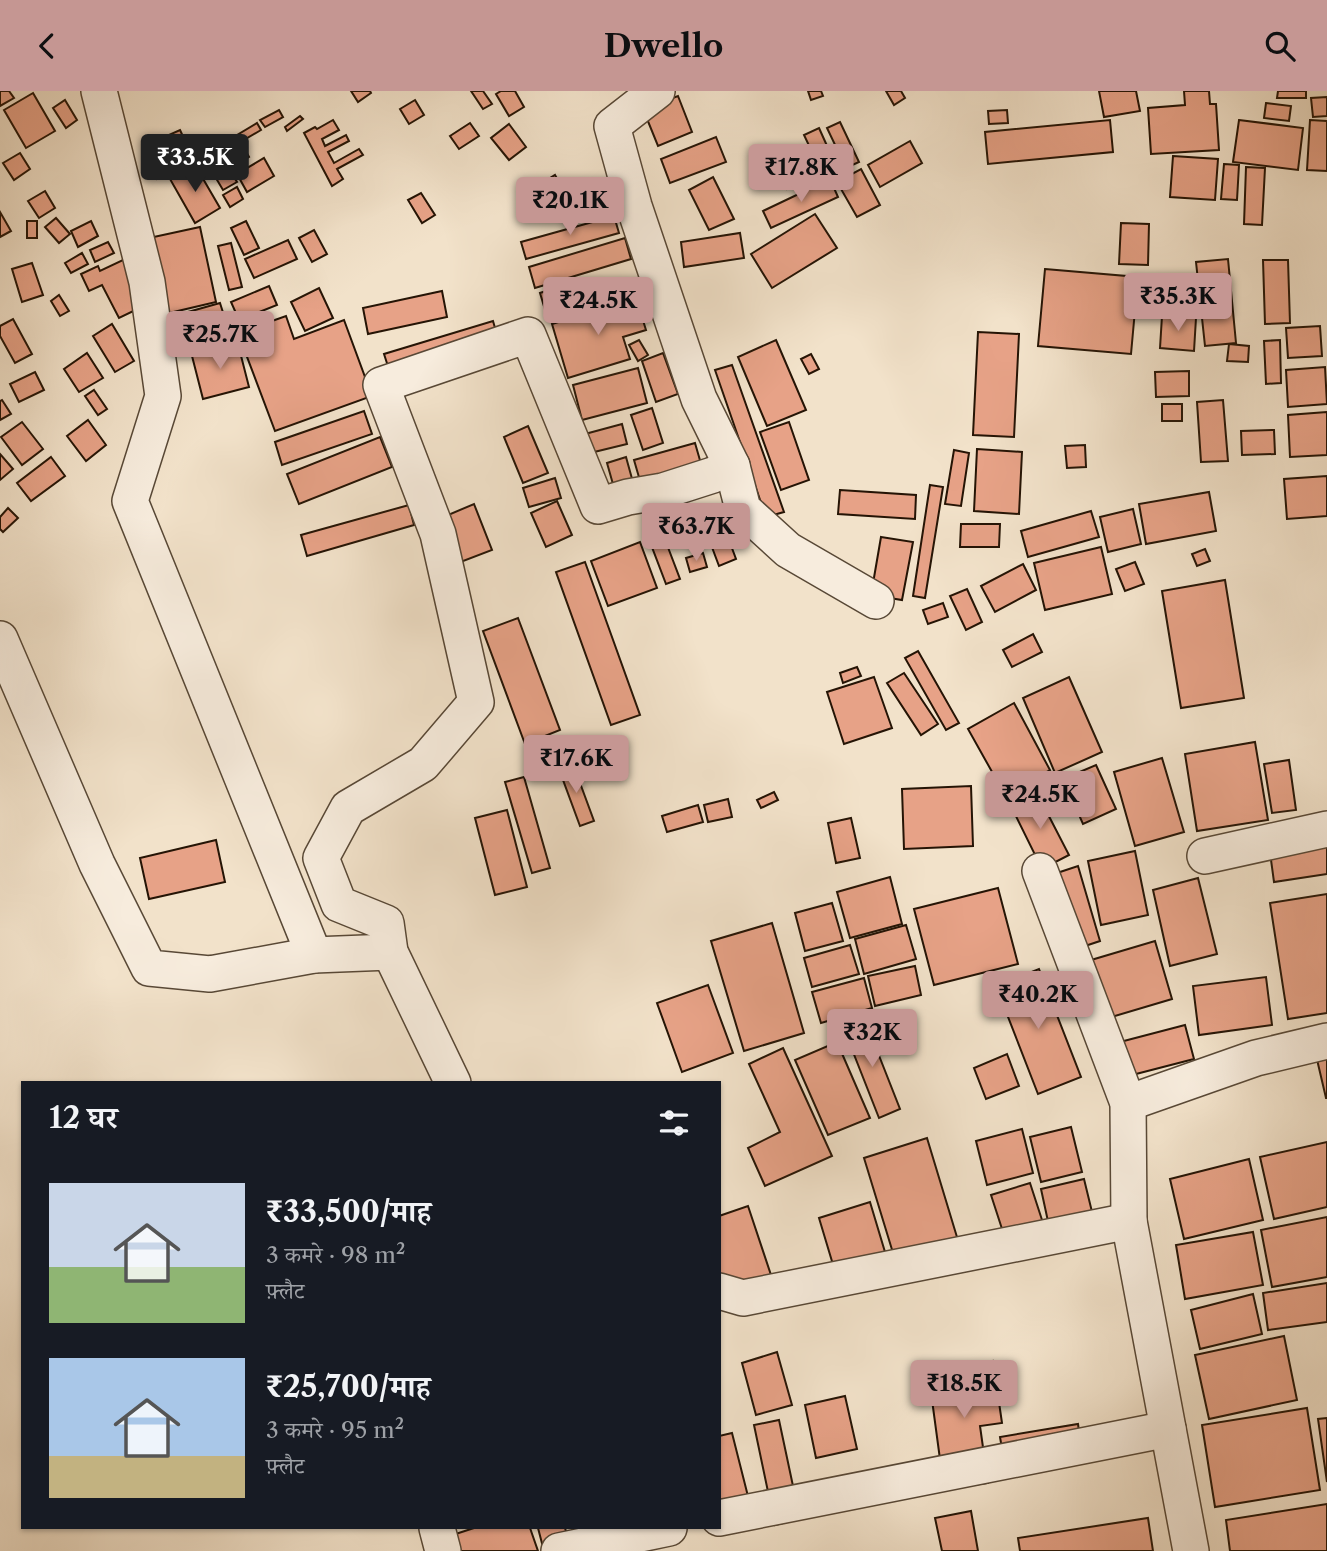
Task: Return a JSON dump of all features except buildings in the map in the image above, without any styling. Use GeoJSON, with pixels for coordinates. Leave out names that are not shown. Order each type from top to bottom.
{"type":"FeatureCollection","features":[{"type":"Feature","properties":{"kind":"street"},"geometry":{"type":"LineString","coordinates":[[99,91],[147,282],[163,396],[130,501],[314,955]]}},
{"type":"Feature","properties":{"kind":"street"},"geometry":{"type":"LineString","coordinates":[[657,91],[612,126],[634,206],[699,400],[732,466],[743,509],[789,549],[876,601]]}},
{"type":"Feature","properties":{"kind":"street"},"geometry":{"type":"LineString","coordinates":[[452,1081],[390,951],[386,923],[339,904],[321,858],[348,808],[423,764],[476,702],[438,534],[381,385],[528,335],[598,506],[663,491],[732,466]]}},
{"type":"Feature","properties":{"kind":"street"},"geometry":{"type":"LineString","coordinates":[[0,639],[97,864],[149,968],[210,974],[314,955],[390,951]]}},
{"type":"Feature","properties":{"kind":"street"},"geometry":{"type":"LineString","coordinates":[[1205,856],[1327,828]]}},
{"type":"Feature","properties":{"kind":"street"},"geometry":{"type":"LineString","coordinates":[[1040,871],[1128,1103],[1129,1221],[1191,1551]]}},
{"type":"Feature","properties":{"kind":"street"},"geometry":{"type":"LineString","coordinates":[[1128,1103],[1256,1058],[1327,1041]]}},
{"type":"Feature","properties":{"kind":"street"},"geometry":{"type":"LineString","coordinates":[[721,1292],[743,1298],[1129,1221]]}},
{"type":"Feature","properties":{"kind":"street"},"geometry":{"type":"LineString","coordinates":[[721,1518],[1168,1429]]}},
{"type":"Feature","properties":{"kind":"street"},"geometry":{"type":"LineString","coordinates":[[437,1529],[443,1551]]}},
{"type":"Feature","properties":{"kind":"street"},"geometry":{"type":"LineString","coordinates":[[559,1551],[664,1529]]}}]}
